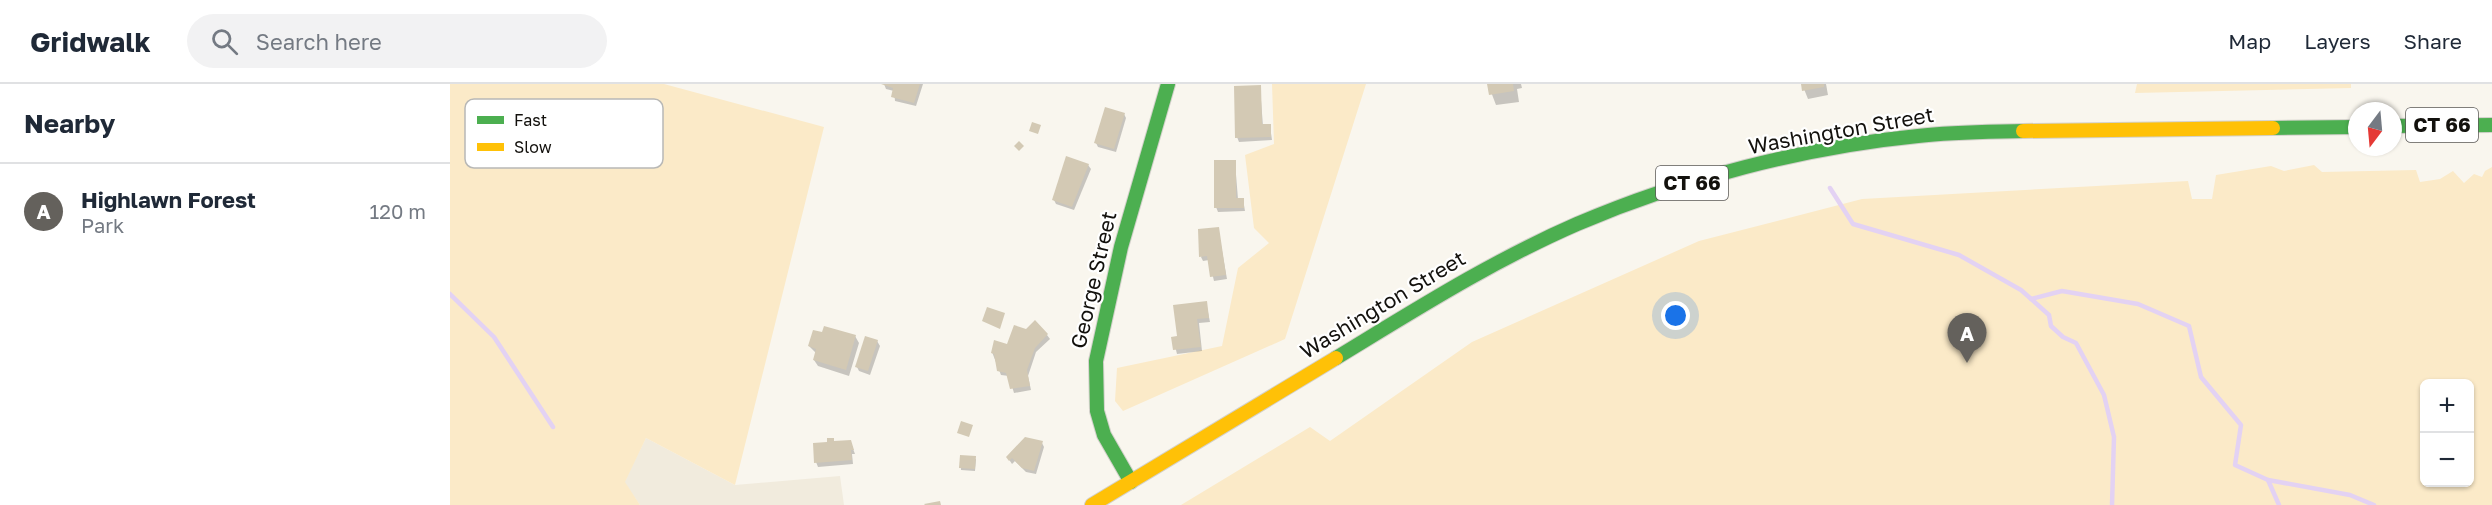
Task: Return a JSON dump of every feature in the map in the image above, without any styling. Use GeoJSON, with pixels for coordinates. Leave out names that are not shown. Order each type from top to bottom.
{"type":"FeatureCollection","features":[{"type":"Feature","properties":{"kind":"main road","name":"George Street"},"geometry":{"type":"LineString","coordinates":[[1131,482],[1104,435],[1097,411],[1096,361],[1121,247],[1168,84]]}},
{"type":"Feature","properties":{"kind":"main road","name":"CT 66"},"geometry":{"type":"LineString","coordinates":[[2402,126],[2492,125]]}},
{"type":"Feature","properties":{"kind":"main road","name":"Washington Street"},"geometry":{"type":"LineString","coordinates":[[1092,505],[1474,274],[1578,224],[1688,184],[1802,155],[1918,136],[2037,130],[2348,127]]}},
{"type":"Feature","properties":{"kind":"shaded area"},"geometry":{"type":"Polygon","coordinates":[[[450,84],[664,84],[824,127],[735,485],[646,438],[625,482],[640,505],[450,505],[450,84]]]}},
{"type":"Feature","properties":{"kind":"shaded area"},"geometry":{"type":"Polygon","coordinates":[[[1272,84],[1366,84],[1285,339],[1123,411],[1115,401],[1117,368],[1222,346],[1238,268],[1269,243],[1254,228],[1245,155],[1274,144],[1272,84]]]}},
{"type":"Feature","properties":{"kind":"shaded area"},"geometry":{"type":"Polygon","coordinates":[[[2137,84],[2351,84],[2351,88],[2135,93],[2137,84]]]}},
{"type":"Feature","properties":{"kind":"shaded area"},"geometry":{"type":"Polygon","coordinates":[[[2314,165],[2322,172],[2416,170],[2420,182],[2440,179],[2453,171],[2464,183],[2474,174],[2482,177],[2485,171],[2492,167],[2492,505],[1181,505],[1310,427],[1330,441],[1472,342],[1699,241],[1862,199],[2188,181],[2192,199],[2212,199],[2216,175],[2271,166],[2284,171],[2314,165]]]}},
{"type":"Feature","properties":{"kind":"shaded area"},"geometry":{"type":"Polygon","coordinates":[[[646,438],[735,485],[840,476],[844,505],[640,505],[624,482],[646,438]]]}},
{"type":"Feature","properties":{"kind":"building"},"geometry":{"type":"Polygon","coordinates":[[[881,84],[920,84],[914,103],[891,97],[893,88],[881,84]]]}},
{"type":"Feature","properties":{"kind":"building"},"geometry":{"type":"Polygon","coordinates":[[[1487,84],[1513,84],[1514,91],[1489,95],[1487,84]]]}},
{"type":"Feature","properties":{"kind":"building"},"geometry":{"type":"Polygon","coordinates":[[[1801,84],[1824,84],[1824,87],[1802,91],[1801,84]]]}},
{"type":"Feature","properties":{"kind":"building"},"geometry":{"type":"Polygon","coordinates":[[[1261,85],[1262,124],[1271,124],[1271,137],[1235,138],[1234,86],[1261,85]]]}},
{"type":"Feature","properties":{"kind":"building"},"geometry":{"type":"Polygon","coordinates":[[[1105,107],[1125,113],[1114,149],[1094,143],[1105,107]]]}},
{"type":"Feature","properties":{"kind":"building"},"geometry":{"type":"Polygon","coordinates":[[[1032,122],[1041,125],[1038,134],[1029,131],[1032,122]]]}},
{"type":"Feature","properties":{"kind":"building"},"geometry":{"type":"Polygon","coordinates":[[[1019,141],[1024,146],[1019,151],[1014,146],[1019,141]]]}},
{"type":"Feature","properties":{"kind":"building"},"geometry":{"type":"Polygon","coordinates":[[[1066,156],[1089,164],[1072,207],[1052,200],[1066,156]]]}},
{"type":"Feature","properties":{"kind":"building"},"geometry":{"type":"Polygon","coordinates":[[[1214,160],[1236,160],[1236,198],[1244,198],[1244,208],[1214,208],[1214,160]]]}},
{"type":"Feature","properties":{"kind":"building"},"geometry":{"type":"Polygon","coordinates":[[[1219,227],[1226,275],[1210,277],[1207,256],[1199,257],[1198,229],[1219,227]]]}},
{"type":"Feature","properties":{"kind":"building"},"geometry":{"type":"Polygon","coordinates":[[[1207,301],[1209,318],[1197,319],[1201,347],[1173,350],[1171,337],[1177,336],[1173,305],[1207,301]]]}},
{"type":"Feature","properties":{"kind":"building"},"geometry":{"type":"Polygon","coordinates":[[[987,307],[1005,313],[1000,329],[982,321],[987,307]]]}},
{"type":"Feature","properties":{"kind":"building"},"geometry":{"type":"Polygon","coordinates":[[[1035,320],[1048,334],[1035,348],[1027,370],[1030,386],[1010,389],[1006,373],[997,371],[994,354],[991,353],[994,340],[1007,344],[1014,325],[1026,329],[1035,320]]]}},
{"type":"Feature","properties":{"kind":"building"},"geometry":{"type":"Polygon","coordinates":[[[824,326],[856,335],[846,370],[813,360],[816,349],[808,346],[813,330],[822,332],[824,326]]]}},
{"type":"Feature","properties":{"kind":"building"},"geometry":{"type":"Polygon","coordinates":[[[865,336],[878,340],[868,371],[855,367],[865,336]]]}},
{"type":"Feature","properties":{"kind":"building"},"geometry":{"type":"Polygon","coordinates":[[[961,421],[973,425],[969,437],[957,433],[961,421]]]}},
{"type":"Feature","properties":{"kind":"building"},"geometry":{"type":"Polygon","coordinates":[[[1025,437],[1043,441],[1034,471],[1022,468],[1012,458],[1009,461],[1006,457],[1025,437]]]}},
{"type":"Feature","properties":{"kind":"building"},"geometry":{"type":"Polygon","coordinates":[[[827,438],[834,438],[834,441],[851,440],[854,450],[851,450],[852,460],[814,463],[813,443],[827,442],[827,438]]]}},
{"type":"Feature","properties":{"kind":"building"},"geometry":{"type":"Polygon","coordinates":[[[960,455],[976,456],[975,469],[959,468],[960,455]]]}},
{"type":"Feature","properties":{"kind":"building"},"geometry":{"type":"Polygon","coordinates":[[[940,501],[941,505],[924,504],[940,501]]]}},
{"type":"Feature","properties":{"kind":"waterway"},"geometry":{"type":"LineString","coordinates":[[1830,188],[1853,224],[1959,255],[2021,290],[2049,315],[2051,326],[2063,337],[2076,343],[2104,395],[2114,437],[2112,505]]}},
{"type":"Feature","properties":{"kind":"waterway"},"geometry":{"type":"LineString","coordinates":[[2031,299],[2062,291],[2138,304],[2189,326],[2201,377],[2241,425],[2235,465],[2268,480],[2279,505]]}},
{"type":"Feature","properties":{"kind":"waterway"},"geometry":{"type":"LineString","coordinates":[[450,294],[494,337],[553,427]]}},
{"type":"Feature","properties":{"kind":"waterway"},"geometry":{"type":"LineString","coordinates":[[2268,480],[2350,495],[2374,505]]}},
{"type":"Feature","properties":{"kind":"traffic: fast"},"geometry":{"type":"LineString","coordinates":[[1131,482],[1104,435],[1097,411],[1096,361],[1121,247],[1168,84]]}},
{"type":"Feature","properties":{"kind":"traffic: fast"},"geometry":{"type":"LineString","coordinates":[[2402,126],[2492,125]]}},
{"type":"Feature","properties":{"kind":"traffic: fast"},"geometry":{"type":"LineString","coordinates":[[2273,128],[2348,127]]}},
{"type":"Feature","properties":{"kind":"traffic: fast"},"geometry":{"type":"LineString","coordinates":[[1336,358],[1454,287],[1545,238],[1617,208],[1701,179],[1788,157],[1875,141],[1970,132],[2023,131]]}},
{"type":"Feature","properties":{"kind":"traffic: slow"},"geometry":{"type":"LineString","coordinates":[[2023,131],[2273,128]]}},
{"type":"Feature","properties":{"kind":"traffic: slow"},"geometry":{"type":"LineString","coordinates":[[1092,505],[1336,358]]}},
{"type":"Feature","properties":{"kind":"place","name":"Highlawn Forest"},"geometry":{"type":"Point","coordinates":[1967,363]}}]}
